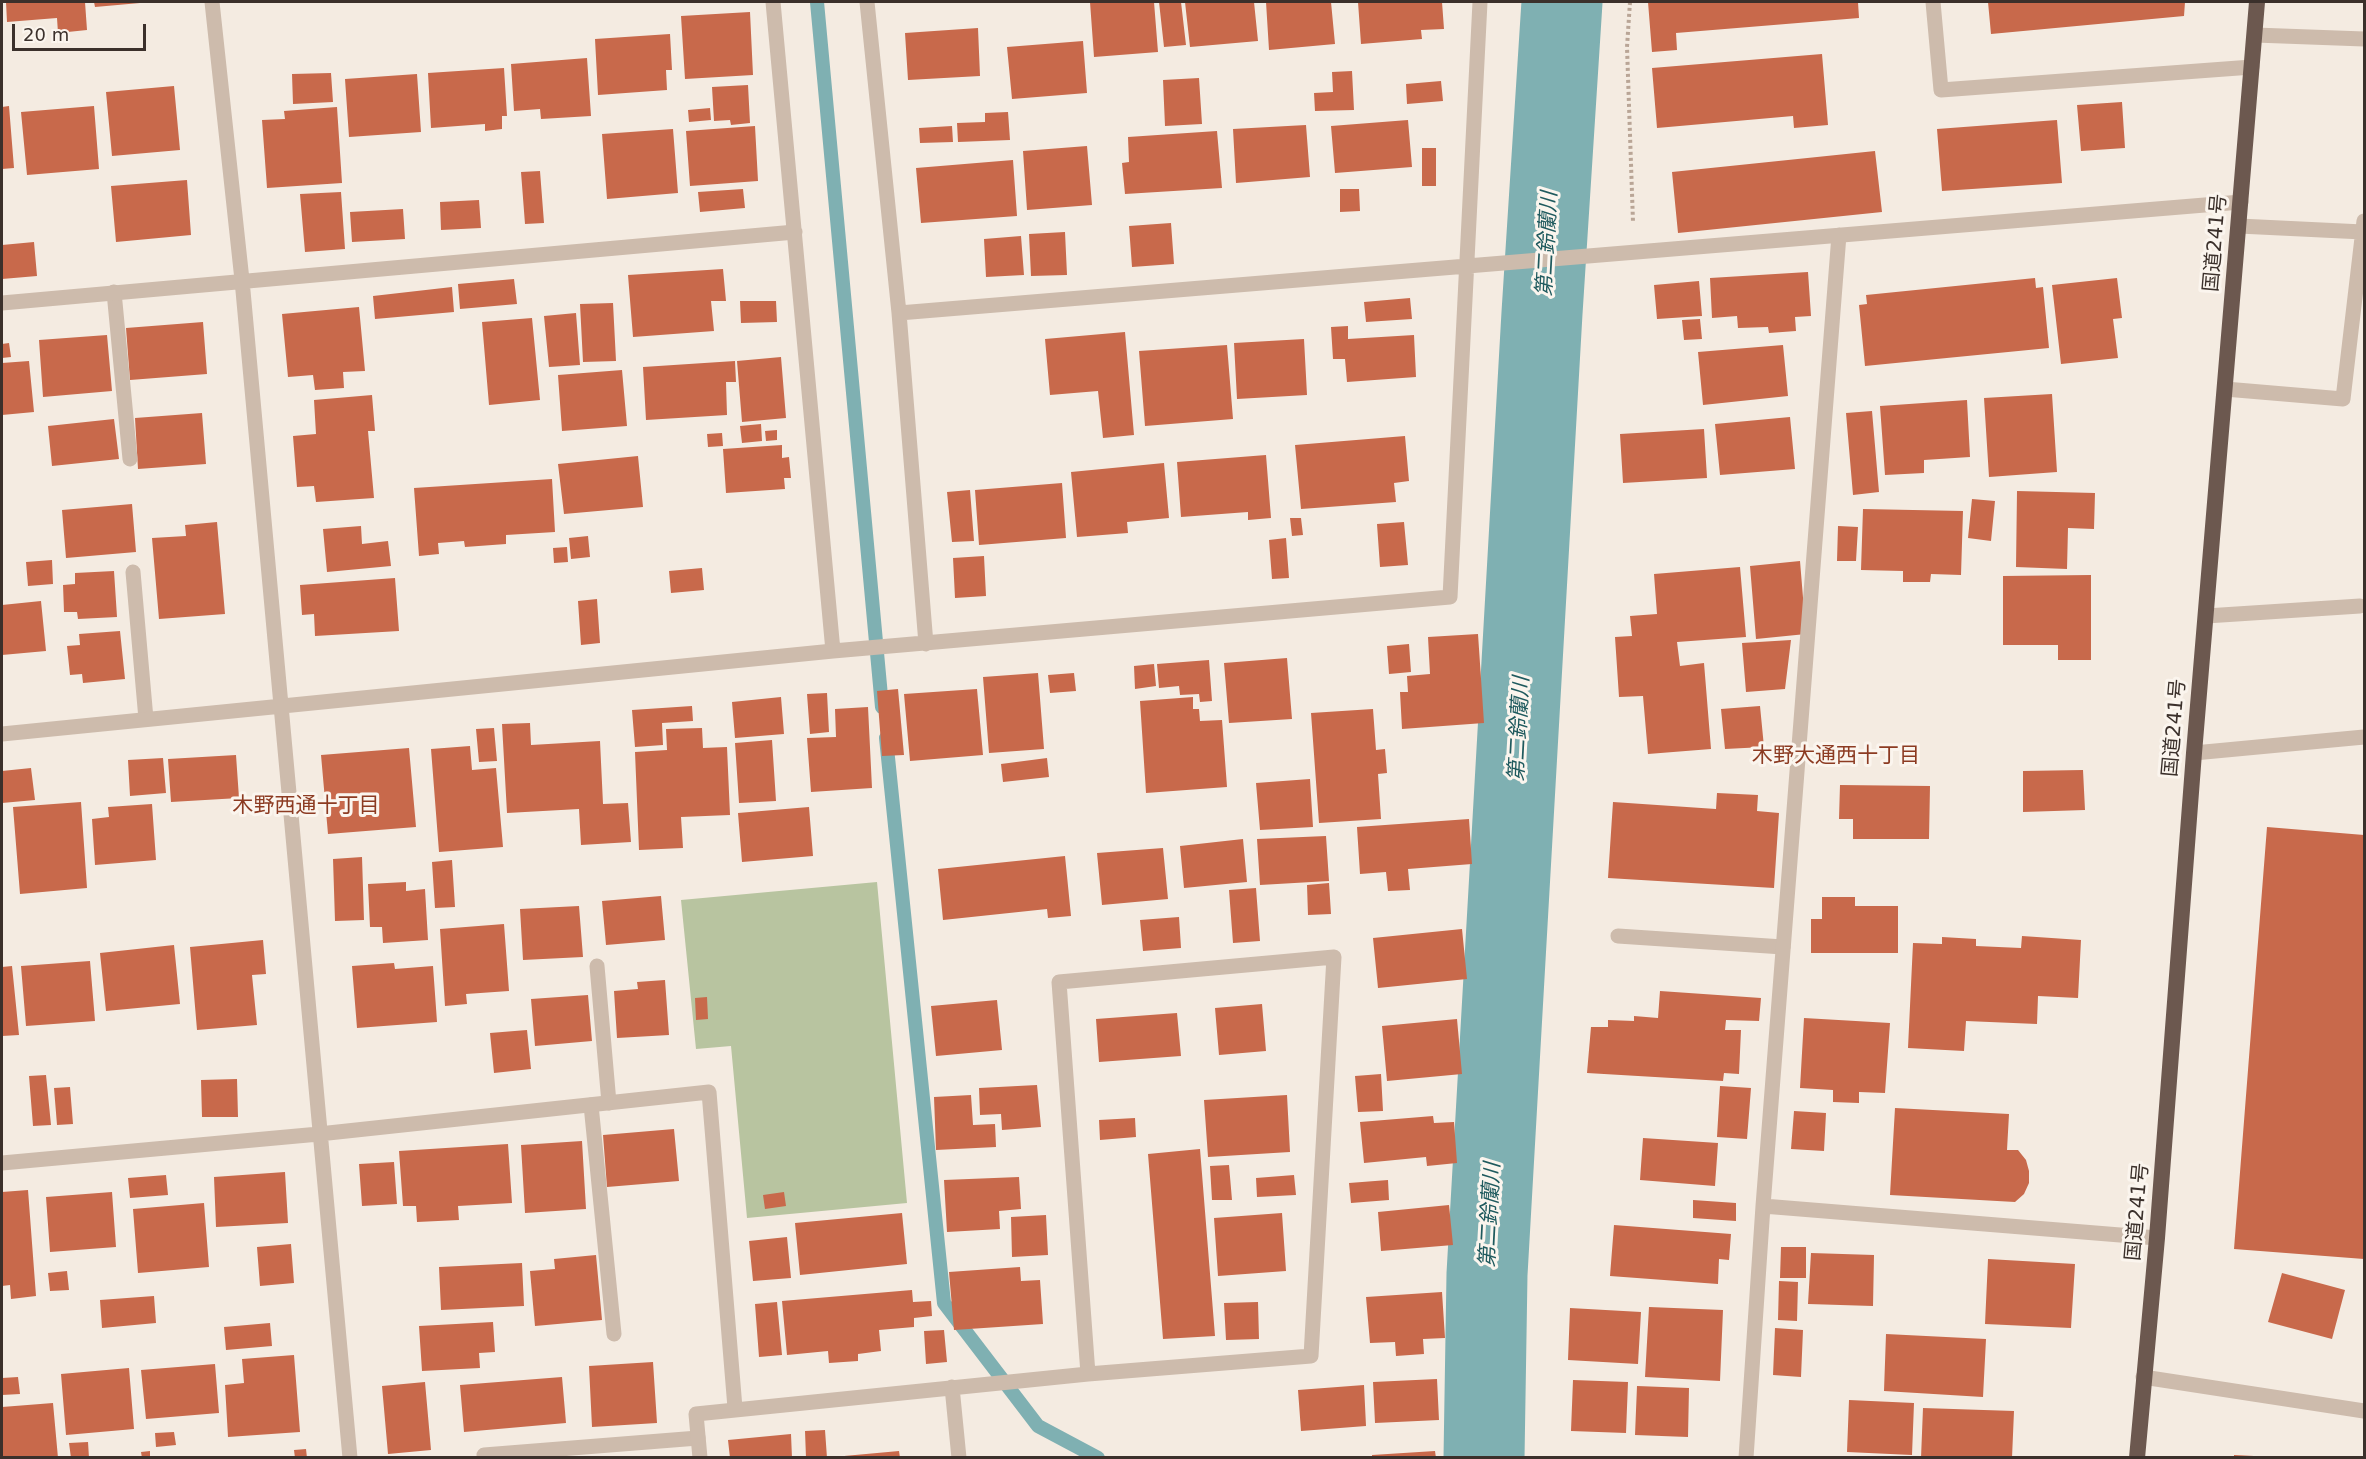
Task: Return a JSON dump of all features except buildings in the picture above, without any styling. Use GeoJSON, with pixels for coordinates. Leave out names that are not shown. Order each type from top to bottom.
{"type":"FeatureCollection","features":[{"type":"Feature","properties":{"kind":"highway","name":"国道241号"},"geometry":{"type":"LineString","coordinates":[[2137,1458],[2258,2]]}},
{"type":"Feature","properties":{"kind":"street"},"geometry":{"type":"LineString","coordinates":[[212,2],[242,280],[350,1458]]}},
{"type":"Feature","properties":{"kind":"street"},"geometry":{"type":"LineString","coordinates":[[772,2],[833,651]]}},
{"type":"Feature","properties":{"kind":"street"},"geometry":{"type":"LineString","coordinates":[[867,2],[899,313],[926,644]]}},
{"type":"Feature","properties":{"kind":"street"},"geometry":{"type":"LineString","coordinates":[[2,734],[833,651],[1450,597],[1480,2]]}},
{"type":"Feature","properties":{"kind":"street"},"geometry":{"type":"LineString","coordinates":[[1934,2],[1941,90],[2252,67]]}},
{"type":"Feature","properties":{"kind":"street"},"geometry":{"type":"LineString","coordinates":[[2255,35],[2364,39]]}},
{"type":"Feature","properties":{"kind":"street"},"geometry":{"type":"LineString","coordinates":[[899,313],[2241,202]]}},
{"type":"Feature","properties":{"kind":"street"},"geometry":{"type":"LineString","coordinates":[[2225,389],[2343,399],[2364,227],[2239,226]]}},
{"type":"Feature","properties":{"kind":"street"},"geometry":{"type":"LineString","coordinates":[[2,303],[795,232]]}},
{"type":"Feature","properties":{"kind":"street"},"geometry":{"type":"LineString","coordinates":[[1746,1458],[1762,1206],[1839,235]]}},
{"type":"Feature","properties":{"kind":"street"},"geometry":{"type":"LineString","coordinates":[[114,292],[130,459]]}},
{"type":"Feature","properties":{"kind":"street"},"geometry":{"type":"LineString","coordinates":[[134,572],[146,719]]}},
{"type":"Feature","properties":{"kind":"street"},"geometry":{"type":"LineString","coordinates":[[2206,616],[2360,606]]}},
{"type":"Feature","properties":{"kind":"street"},"geometry":{"type":"LineString","coordinates":[[2194,753],[2364,737]]}},
{"type":"Feature","properties":{"kind":"street"},"geometry":{"type":"LineString","coordinates":[[1618,936],[1783,947]]}},
{"type":"Feature","properties":{"kind":"street"},"geometry":{"type":"LineString","coordinates":[[700,1458],[696,1414],[735,1408],[1088,1374],[1311,1356],[1334,957],[1059,982],[1088,1374]]}},
{"type":"Feature","properties":{"kind":"street"},"geometry":{"type":"LineString","coordinates":[[597,966],[609,1103]]}},
{"type":"Feature","properties":{"kind":"street"},"geometry":{"type":"LineString","coordinates":[[2,1163],[319,1134],[709,1092],[735,1408]]}},
{"type":"Feature","properties":{"kind":"street"},"geometry":{"type":"LineString","coordinates":[[591,1105],[614,1334]]}},
{"type":"Feature","properties":{"kind":"street"},"geometry":{"type":"LineString","coordinates":[[1762,1206],[2157,1238]]}},
{"type":"Feature","properties":{"kind":"street"},"geometry":{"type":"LineString","coordinates":[[2143,1377],[2364,1410]]}},
{"type":"Feature","properties":{"kind":"street"},"geometry":{"type":"LineString","coordinates":[[952,1387],[959,1458]]}},
{"type":"Feature","properties":{"kind":"street"},"geometry":{"type":"LineString","coordinates":[[484,1455],[698,1438]]}},
{"type":"Feature","properties":{"kind":"path"},"geometry":{"type":"LineString","coordinates":[[1630,2],[1627,47],[1634,252]]}},
{"type":"Feature","properties":{"kind":"green space"},"geometry":{"type":"Polygon","coordinates":[[[877,882],[907,1203],[747,1218],[731,1046],[696,1049],[681,900],[877,882]]]}},
{"type":"Feature","properties":{"kind":"waterway"},"geometry":{"type":"LineString","coordinates":[[817,2],[882,707]]}},
{"type":"Feature","properties":{"kind":"waterway","name":"第二鈴蘭川"},"geometry":{"type":"LineString","coordinates":[[1484,1458],[1487,1274],[1562,2]]}},
{"type":"Feature","properties":{"kind":"waterway"},"geometry":{"type":"LineString","coordinates":[[886,738],[944,1303],[1038,1426],[1098,1458]]}},
{"type":"Feature","properties":{"kind":"district","name":"木野大通西十丁目"},"geometry":{"type":"Point","coordinates":[1836,757]}},
{"type":"Feature","properties":{"kind":"district","name":"木野西通十丁目"},"geometry":{"type":"Point","coordinates":[306,807]}}]}
